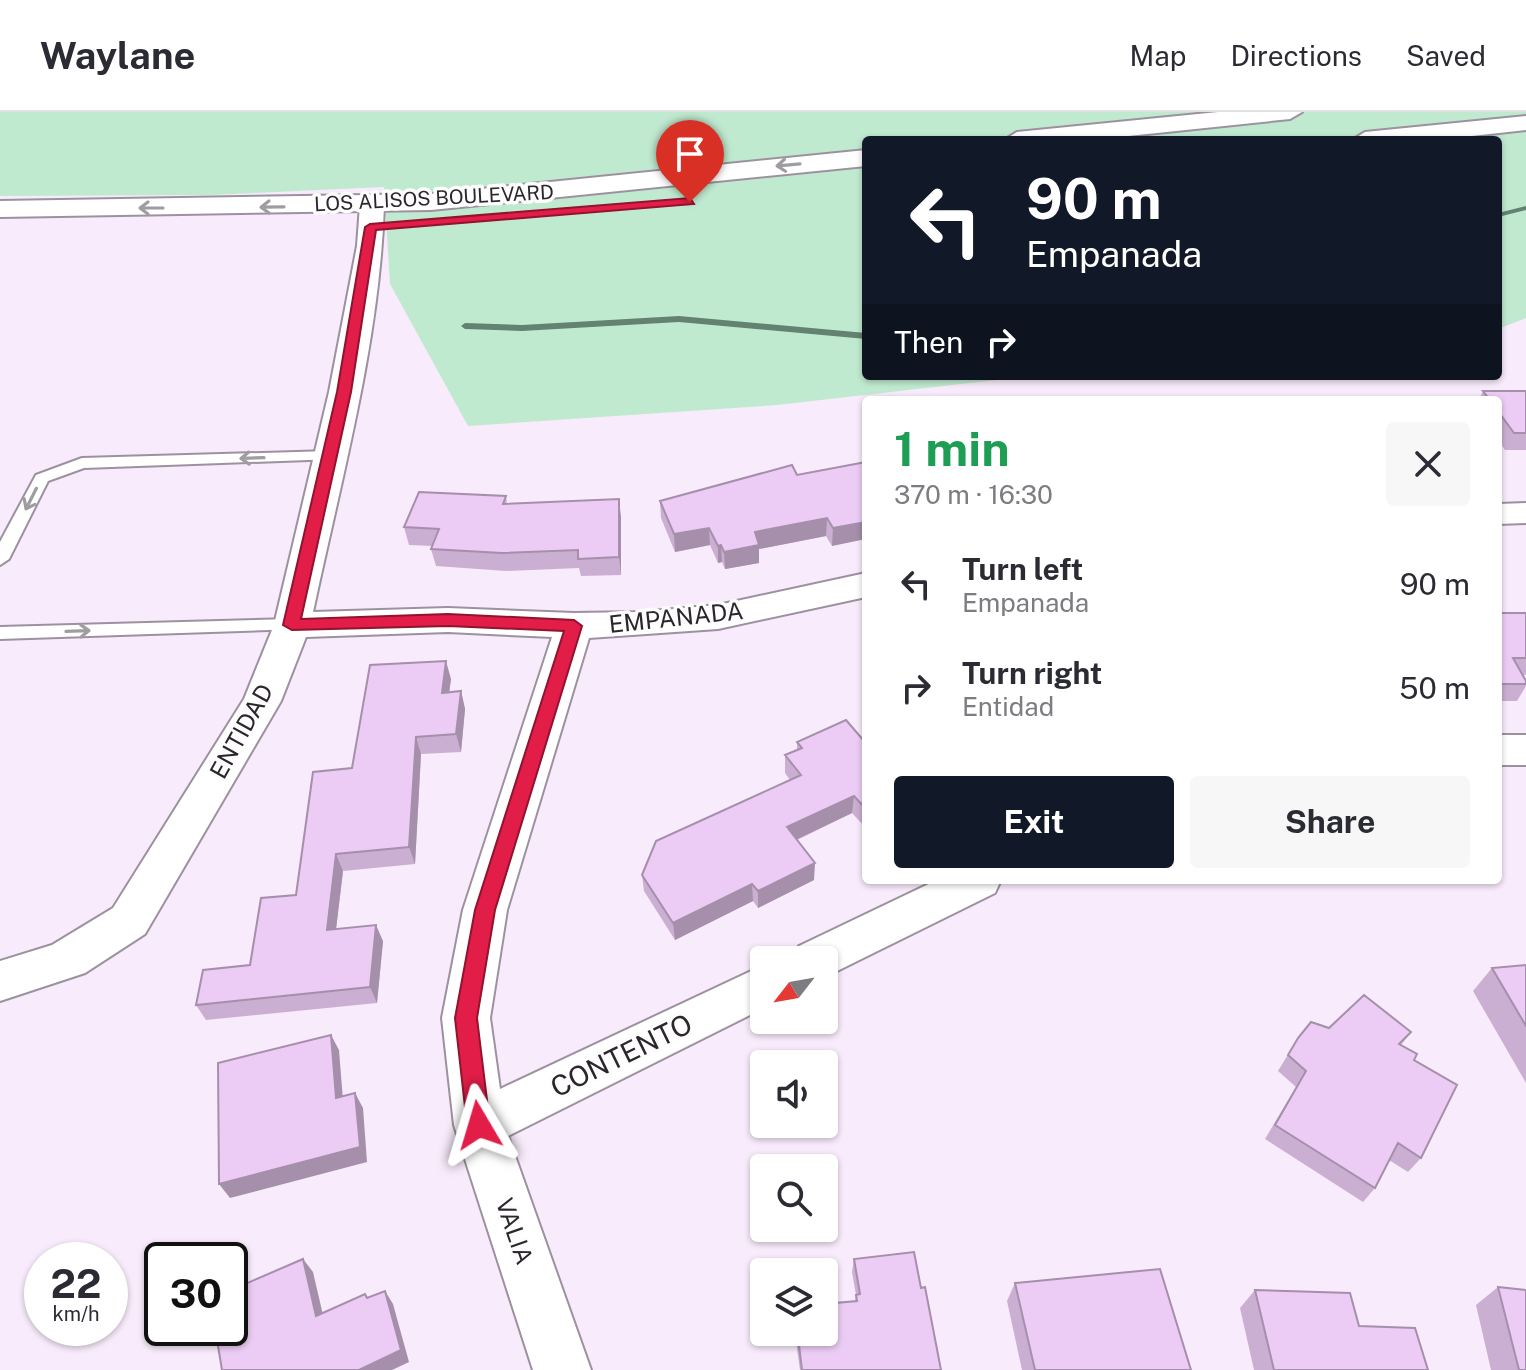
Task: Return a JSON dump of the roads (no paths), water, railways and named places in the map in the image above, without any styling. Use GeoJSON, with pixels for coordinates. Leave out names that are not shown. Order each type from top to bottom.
{"type":"FeatureCollection","features":[{"type":"Feature","properties":{"kind":"main road"},"geometry":{"type":"LineString","coordinates":[[1056,136],[1290,112]]}},
{"type":"Feature","properties":{"kind":"main road"},"geometry":{"type":"LineString","coordinates":[[1403,136],[1526,123]]}},
{"type":"Feature","properties":{"kind":"main road","name":"LOS ALISOS BOULEVARD"},"geometry":{"type":"LineString","coordinates":[[0,234],[207,234],[685,175],[862,158]]}},
{"type":"Feature","properties":{"kind":"main road","name":"LOS ALISOS BOULEVARD"},"geometry":{"type":"LineString","coordinates":[[0,209],[371,216],[734,198]]}},
{"type":"Feature","properties":{"kind":"street","name":"ENTIDAD"},"geometry":{"type":"LineString","coordinates":[[0,981],[58,967],[100,944],[129,921],[262,701],[292,625],[330,456],[352,348],[371,216]]}},
{"type":"Feature","properties":{"kind":"street"},"geometry":{"type":"LineString","coordinates":[[1502,514],[1526,513]]}},
{"type":"Feature","properties":{"kind":"street","name":"EMPANADA"},"geometry":{"type":"LineString","coordinates":[[292,625],[448,620],[574,626],[718,617],[862,586]]}},
{"type":"Feature","properties":{"kind":"street","name":"VALIA"},"geometry":{"type":"LineString","coordinates":[[562,1370],[479,1125],[466,1018],[485,910],[574,626]]}},
{"type":"Feature","properties":{"kind":"street"},"geometry":{"type":"LineString","coordinates":[[1502,750],[1526,750]]}},
{"type":"Feature","properties":{"kind":"street"},"geometry":{"type":"LineString","coordinates":[[838,949],[971,884]]}},
{"type":"Feature","properties":{"kind":"street","name":"CONTENTO"},"geometry":{"type":"LineString","coordinates":[[479,1125],[750,992]]}},
{"type":"Feature","properties":{"kind":"lane"},"geometry":{"type":"LineString","coordinates":[[0,559],[42,478],[61,468],[82,463],[330,456]]}},
{"type":"Feature","properties":{"kind":"lane"},"geometry":{"type":"LineString","coordinates":[[0,633],[292,625]]}},
{"type":"Feature","properties":{"kind":"waterway"},"geometry":{"type":"LineString","coordinates":[[1502,214],[1526,208]]}},
{"type":"Feature","properties":{"kind":"waterway"},"geometry":{"type":"LineString","coordinates":[[465,326],[522,328],[679,319],[862,336]]}}]}
